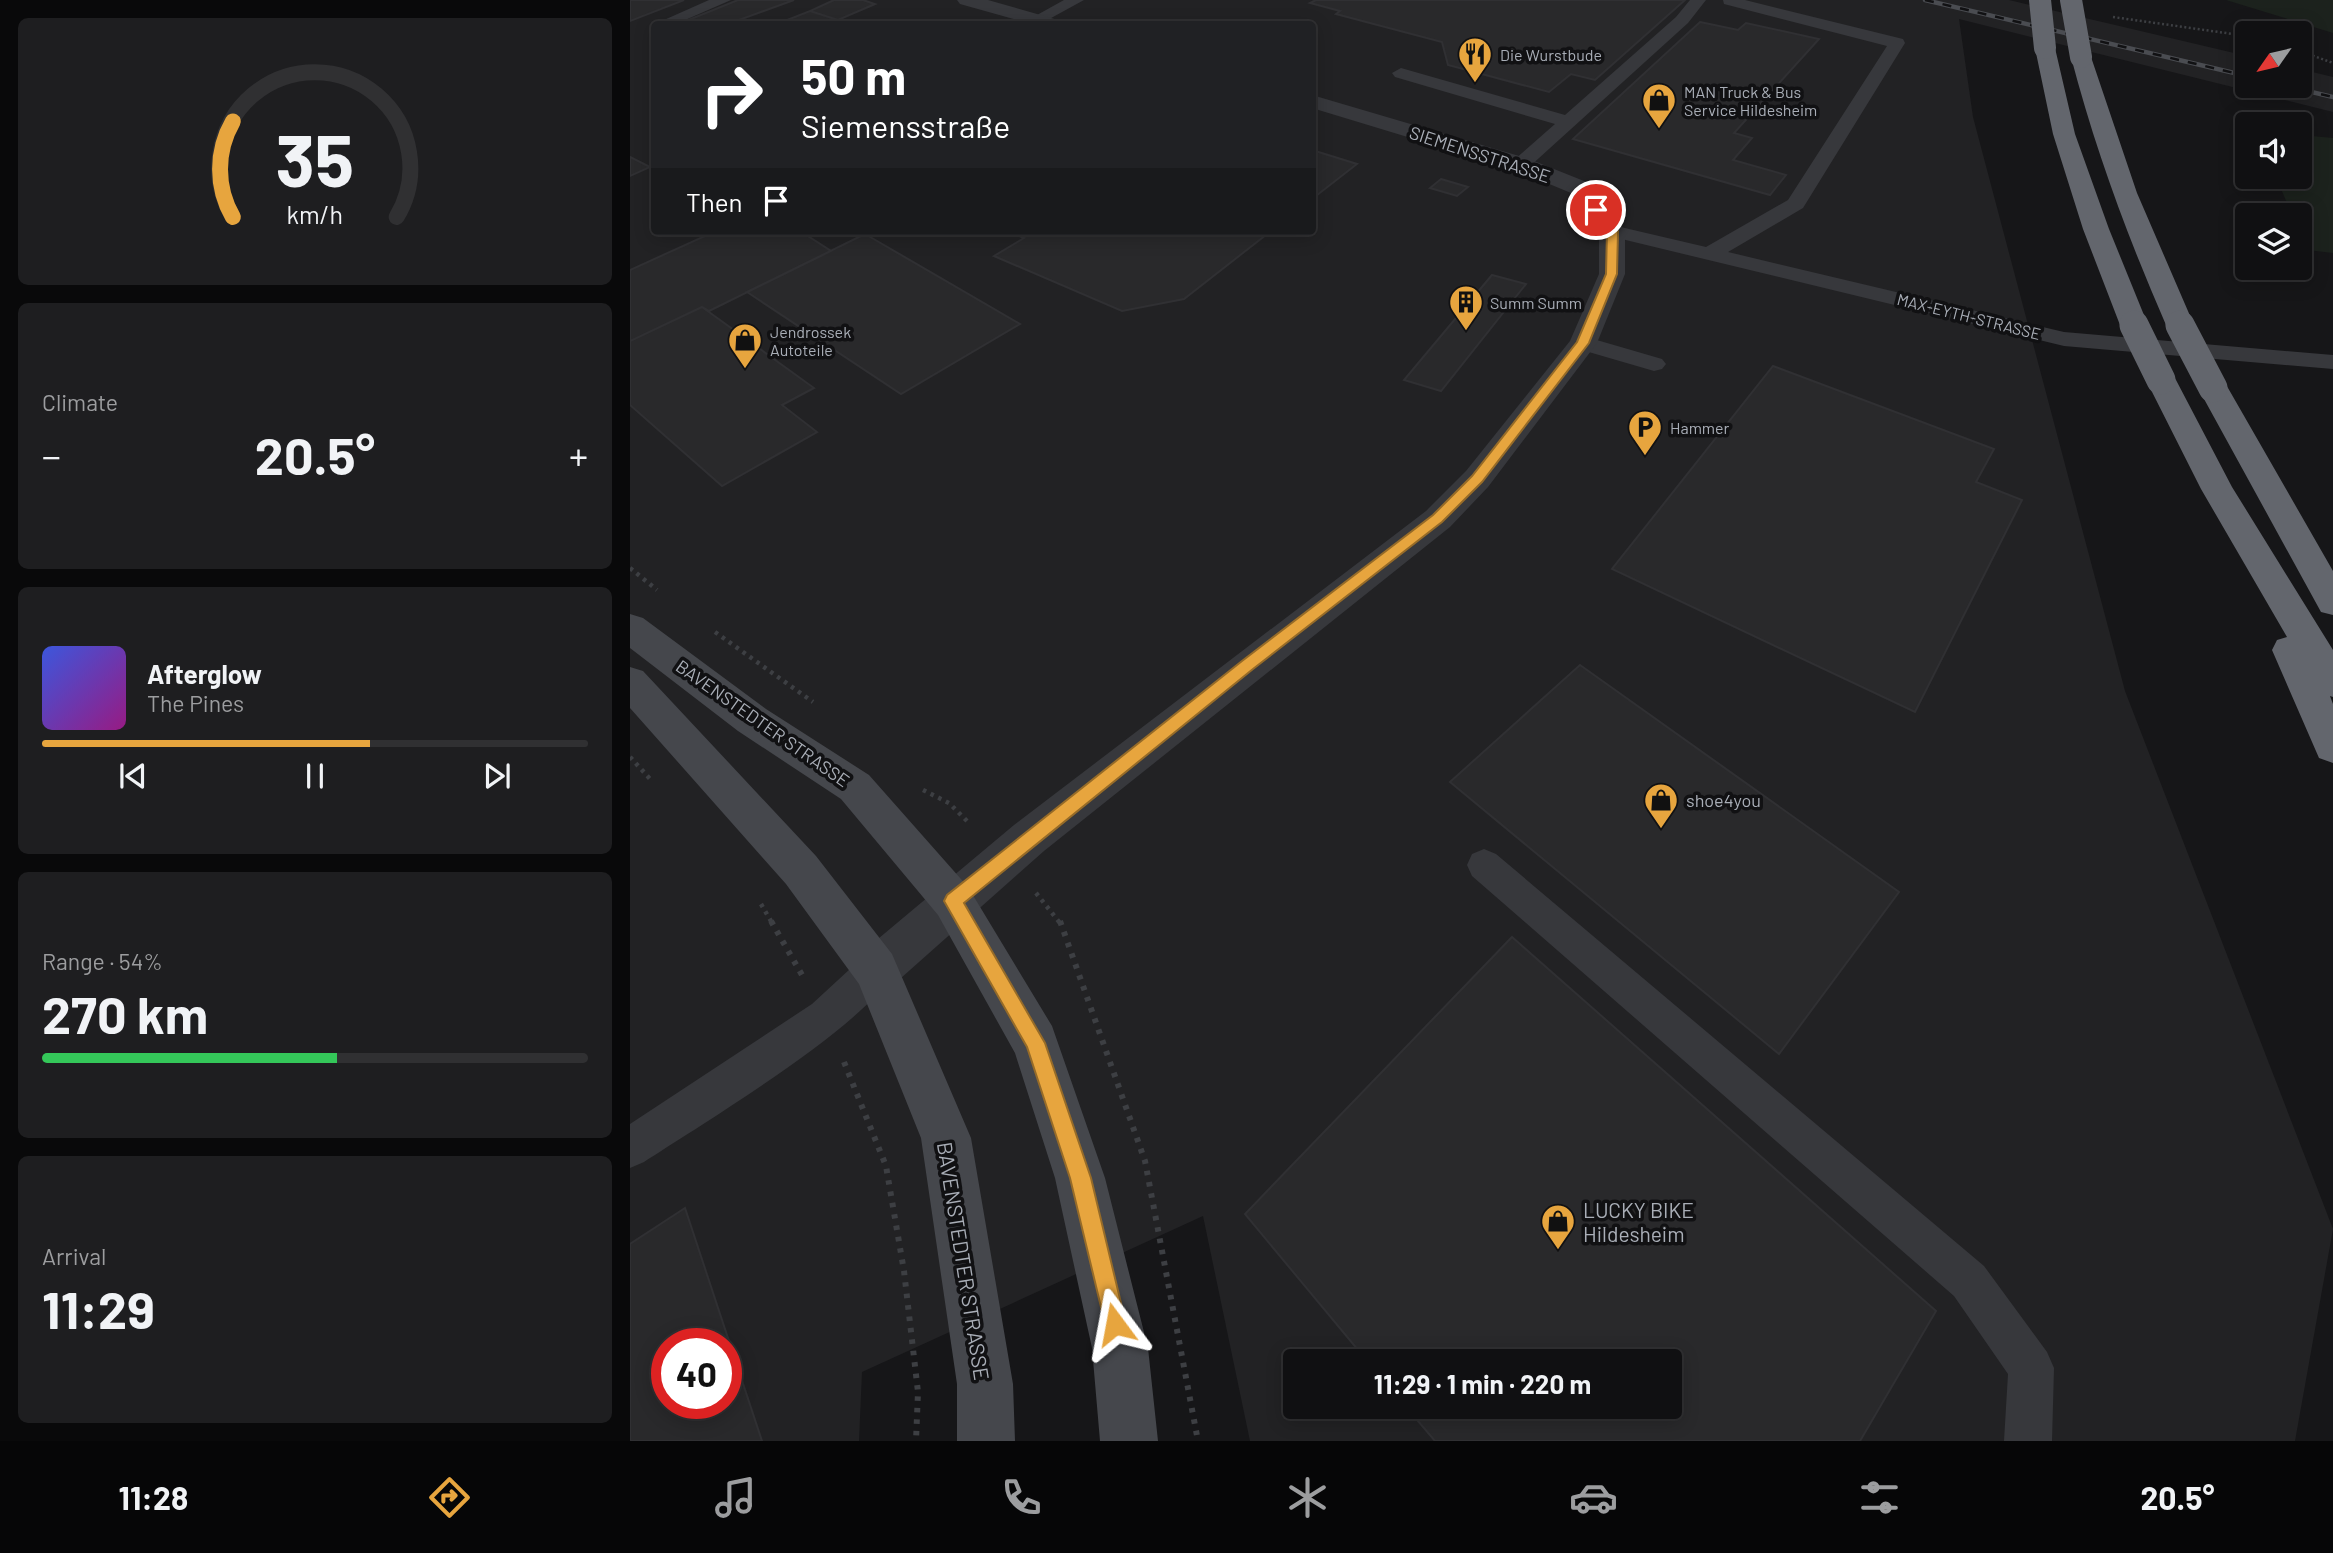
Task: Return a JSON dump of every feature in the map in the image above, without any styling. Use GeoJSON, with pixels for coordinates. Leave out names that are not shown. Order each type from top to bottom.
{"type":"FeatureCollection","features":[{"type":"Feature","properties":{"kind":"highway"},"geometry":{"type":"LineString","coordinates":[[2040,0],[2045,48],[2064,134],[2096,229],[2134,325],[2217,489],[2333,746]]}},
{"type":"Feature","properties":{"kind":"highway"},"geometry":{"type":"LineString","coordinates":[[2071,0],[2081,57],[2103,139],[2129,210],[2180,325],[2333,601]]}},
{"type":"Feature","properties":{"kind":"highway"},"geometry":{"type":"LineString","coordinates":[[2217,489],[2333,682]]}},
{"type":"Feature","properties":{"kind":"street"},"geometry":{"type":"LineString","coordinates":[[967,0],[1040,21]]}},
{"type":"Feature","properties":{"kind":"street","name":"SIEMENSSTRASSE"},"geometry":{"type":"LineString","coordinates":[[1316,102],[1521,164],[1580,188],[1612,231]]}},
{"type":"Feature","properties":{"kind":"street"},"geometry":{"type":"LineString","coordinates":[[877,970],[953,901],[1247,665],[1438,519],[1477,479],[1583,343],[1612,274],[1612,231]]}},
{"type":"Feature","properties":{"kind":"street","name":"BAVENSTEDTER STRASSE"},"geometry":{"type":"LineString","coordinates":[[630,628],[752,720],[855,787],[953,901],[1035,1043],[1080,1178],[1120,1348],[1129,1441]]}},
{"type":"Feature","properties":{"kind":"street","name":"BAVENSTEDTER STRASSE"},"geometry":{"type":"LineString","coordinates":[[630,682],[801,870],[877,970],[946,1138],[985,1384],[986,1441]]}},
{"type":"Feature","properties":{"kind":"lane"},"geometry":{"type":"LineString","coordinates":[[672,21],[723,0]]}},
{"type":"Feature","properties":{"kind":"lane"},"geometry":{"type":"LineString","coordinates":[[1044,21],[1076,0]]}},
{"type":"Feature","properties":{"kind":"lane"},"geometry":{"type":"LineString","coordinates":[[1521,164],[1682,20],[1698,0]]}},
{"type":"Feature","properties":{"kind":"lane"},"geometry":{"type":"LineString","coordinates":[[1711,253],[1796,204],[1897,43],[1730,1]]}},
{"type":"Feature","properties":{"kind":"lane"},"geometry":{"type":"LineString","coordinates":[[1401,73],[1568,122]]}},
{"type":"Feature","properties":{"kind":"lane","name":"MAX-EYTH-STRASSE"},"geometry":{"type":"LineString","coordinates":[[1612,231],[2064,339],[2333,362]]}},
{"type":"Feature","properties":{"kind":"lane"},"geometry":{"type":"LineString","coordinates":[[1583,343],[1654,364]]}},
{"type":"Feature","properties":{"kind":"lane"},"geometry":{"type":"LineString","coordinates":[[1484,865],[1969,1281],[2031,1368],[2028,1441]]}},
{"type":"Feature","properties":{"kind":"lane"},"geometry":{"type":"LineString","coordinates":[[630,1147],[825,1017],[877,970]]}},
{"type":"Feature","properties":{"kind":"path"},"geometry":{"type":"LineString","coordinates":[[2107,15],[2146,24],[2204,28],[2235,34]]}},
{"type":"Feature","properties":{"kind":"path"},"geometry":{"type":"LineString","coordinates":[[2312,56],[2333,64]]}},
{"type":"Feature","properties":{"kind":"shaded area"},"geometry":{"type":"Polygon","coordinates":[[[630,0],[2009,0],[2235,53],[2235,88],[1959,19],[1973,117],[2125,691],[2333,1229],[2295,1441],[1250,1441],[1203,1216],[862,1372],[859,1441],[630,1441],[630,0]]]}},
{"type":"Feature","properties":{"kind":"shaded area"},"geometry":{"type":"Polygon","coordinates":[[[2226,0],[2333,0],[2333,33],[2312,27],[2312,21],[2294,21],[2226,0]]]}},
{"type":"Feature","properties":{"kind":"shaded area"},"geometry":{"type":"Polygon","coordinates":[[[2312,72],[2333,77],[2333,112],[2277,98],[2312,98],[2312,72]]]}},
{"type":"Feature","properties":{"kind":"shaded area"},"geometry":{"type":"Polygon","coordinates":[[[2312,136],[2333,138],[2333,253],[2312,251],[2312,203],[2287,203],[2281,189],[2312,189],[2312,136]]]}},
{"type":"Feature","properties":{"kind":"building"},"geometry":{"type":"Polygon","coordinates":[[[630,0],[684,0],[630,21],[630,0]]]}},
{"type":"Feature","properties":{"kind":"building"},"geometry":{"type":"Polygon","coordinates":[[[738,0],[794,0],[736,21],[686,21],[738,0]]]}},
{"type":"Feature","properties":{"kind":"building"},"geometry":{"type":"Polygon","coordinates":[[[834,0],[863,0],[875,4],[838,20],[810,11],[834,0]]]}},
{"type":"Feature","properties":{"kind":"building"},"geometry":{"type":"Polygon","coordinates":[[[1316,0],[1685,0],[1595,80],[1571,74],[1549,92],[1448,65],[1442,42],[1336,14],[1340,11],[1310,3],[1316,0]]]}},
{"type":"Feature","properties":{"kind":"building"},"geometry":{"type":"Polygon","coordinates":[[[810,11],[842,21],[785,21],[810,11]]]}},
{"type":"Feature","properties":{"kind":"building"},"geometry":{"type":"Polygon","coordinates":[[[1700,22],[1738,30],[1746,23],[1819,39],[1734,133],[1752,138],[1733,160],[1786,175],[1770,195],[1573,139],[1700,22]]]}},
{"type":"Feature","properties":{"kind":"building"},"geometry":{"type":"Polygon","coordinates":[[[1316,151],[1357,164],[1316,196],[1316,151]]]}},
{"type":"Feature","properties":{"kind":"building"},"geometry":{"type":"Polygon","coordinates":[[[630,157],[650,167],[630,176],[630,157]]]}},
{"type":"Feature","properties":{"kind":"building"},"geometry":{"type":"Polygon","coordinates":[[[1441,179],[1468,187],[1457,196],[1430,188],[1441,179]]]}},
{"type":"Feature","properties":{"kind":"building"},"geometry":{"type":"Polygon","coordinates":[[[707,235],[806,235],[831,251],[709,311],[702,307],[630,341],[630,270],[707,235]]]}},
{"type":"Feature","properties":{"kind":"building"},"geometry":{"type":"Polygon","coordinates":[[[867,235],[1020,324],[901,394],[747,292],[867,235]]]}},
{"type":"Feature","properties":{"kind":"building"},"geometry":{"type":"Polygon","coordinates":[[[1017,235],[1266,235],[1184,299],[1122,311],[994,256],[1024,238],[1017,235]]]}},
{"type":"Feature","properties":{"kind":"building","name":"Summ Summ"},"geometry":{"type":"Polygon","coordinates":[[[1492,275],[1526,284],[1441,391],[1404,380],[1492,275]]]}},
{"type":"Feature","properties":{"kind":"building"},"geometry":{"type":"Polygon","coordinates":[[[702,307],[814,388],[782,405],[817,432],[722,486],[630,405],[630,341],[702,307]]]}},
{"type":"Feature","properties":{"kind":"building"},"geometry":{"type":"Polygon","coordinates":[[[1773,366],[1994,449],[1976,482],[2022,500],[1915,712],[1612,569],[1773,366]]]}},
{"type":"Feature","properties":{"kind":"building"},"geometry":{"type":"Polygon","coordinates":[[[1580,665],[1899,892],[1779,1054],[1450,782],[1580,665]]]}},
{"type":"Feature","properties":{"kind":"building"},"geometry":{"type":"Polygon","coordinates":[[[1512,937],[1936,1311],[1860,1441],[1435,1441],[1416,1419],[1682,1419],[1682,1349],[1357,1349],[1245,1214],[1512,937]]]}},
{"type":"Feature","properties":{"kind":"building"},"geometry":{"type":"Polygon","coordinates":[[[685,1208],[725,1328],[651,1328],[651,1419],[742,1419],[742,1380],[762,1441],[630,1441],[630,1244],[685,1208]]]}},
{"type":"Feature","properties":{"kind":"railway"},"geometry":{"type":"LineString","coordinates":[[1925,0],[2235,73]]}},
{"type":"Feature","properties":{"kind":"railway"},"geometry":{"type":"LineString","coordinates":[[2312,92],[2333,97]]}},
{"type":"Feature","properties":{"kind":"place","name":"Die Wurstbude"},"geometry":{"type":"Point","coordinates":[1475,84]}},
{"type":"Feature","properties":{"kind":"place","name":"MAN Truck & Bus Service Hildesheim"},"geometry":{"type":"Point","coordinates":[1659,130]}},
{"type":"Feature","properties":{"kind":"place","name":"Summ Summ"},"geometry":{"type":"Point","coordinates":[1466,332]}},
{"type":"Feature","properties":{"kind":"place","name":"Jendrossek Autoteile"},"geometry":{"type":"Point","coordinates":[745,370]}},
{"type":"Feature","properties":{"kind":"place","name":"Hammer"},"geometry":{"type":"Point","coordinates":[1645,457]}},
{"type":"Feature","properties":{"kind":"place","name":"shoe4you"},"geometry":{"type":"Point","coordinates":[1661,830]}},
{"type":"Feature","properties":{"kind":"place","name":"LUCKY BIKE Hildesheim"},"geometry":{"type":"Point","coordinates":[1558,1251]}},
{"type":"Feature","properties":{"kind":"route"},"geometry":{"type":"LineString","coordinates":[[1115,1324],[1080,1178],[1035,1043],[953,901],[1247,665],[1438,519],[1477,479],[1583,343],[1612,274],[1612,231],[1596,210]]}}]}
